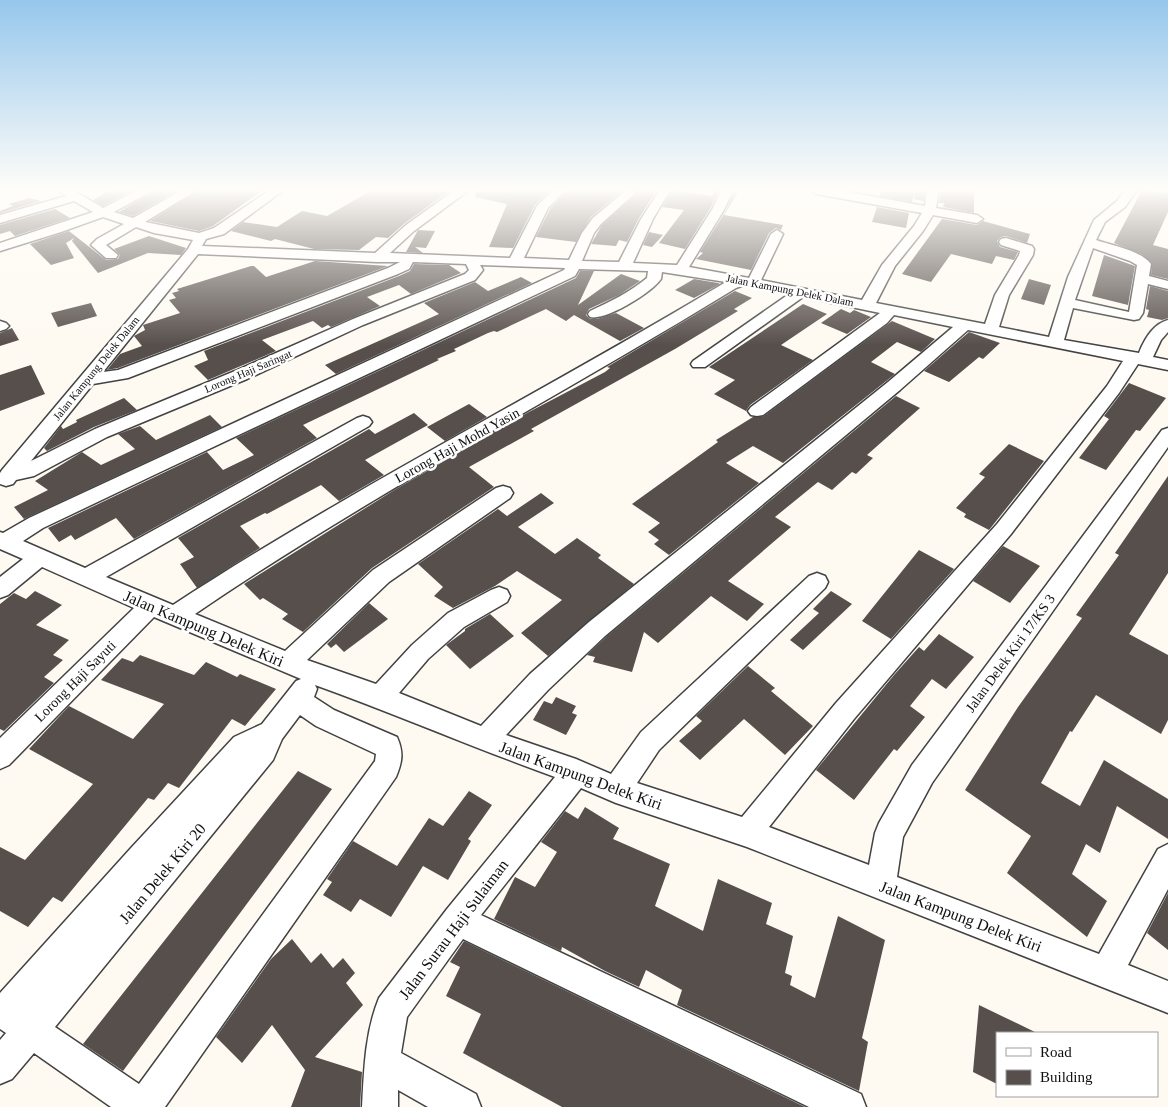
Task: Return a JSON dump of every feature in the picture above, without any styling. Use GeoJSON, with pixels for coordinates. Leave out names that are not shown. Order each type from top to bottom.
{"type":"FeatureCollection","features":[{"type":"Feature","properties":{"kind":"street"},"geometry":{"type":"LineString","coordinates":[[0,247],[19,242]]}},
{"type":"Feature","properties":{"kind":"street"},"geometry":{"type":"LineString","coordinates":[[104,242],[98,245],[111,255]]}},
{"type":"Feature","properties":{"kind":"street","name":"Jalan Kampung Delek Dalam"},"geometry":{"type":"LineString","coordinates":[[191,242],[197,244],[377,258],[624,266],[681,270],[1168,364]]}},
{"type":"Feature","properties":{"kind":"street"},"geometry":{"type":"LineString","coordinates":[[197,244],[201,242]]}},
{"type":"Feature","properties":{"kind":"street"},"geometry":{"type":"LineString","coordinates":[[377,258],[395,242]]}},
{"type":"Feature","properties":{"kind":"street"},"geometry":{"type":"LineString","coordinates":[[514,262],[525,242]]}},
{"type":"Feature","properties":{"kind":"street"},"geometry":{"type":"LineString","coordinates":[[3,541],[36,523],[147,470],[570,273],[584,242]]}},
{"type":"Feature","properties":{"kind":"street"},"geometry":{"type":"LineString","coordinates":[[624,266],[636,242]]}},
{"type":"Feature","properties":{"kind":"street"},"geometry":{"type":"LineString","coordinates":[[681,270],[698,242]]}},
{"type":"Feature","properties":{"kind":"street"},"geometry":{"type":"LineString","coordinates":[[748,282],[772,242]]}},
{"type":"Feature","properties":{"kind":"street"},"geometry":{"type":"LineString","coordinates":[[867,305],[889,265],[908,242]]}},
{"type":"Feature","properties":{"kind":"street"},"geometry":{"type":"LineString","coordinates":[[991,329],[1002,295],[1028,249],[1006,242]]}},
{"type":"Feature","properties":{"kind":"street"},"geometry":{"type":"LineString","coordinates":[[1055,342],[1067,302],[1089,242],[1135,258],[1144,264],[1134,316],[1067,302]]}},
{"type":"Feature","properties":{"kind":"street","name":"Jalan Kampung Delek Dalam"},"geometry":{"type":"LineString","coordinates":[[4,481],[197,244]]}},
{"type":"Feature","properties":{"kind":"street"},"geometry":{"type":"LineString","coordinates":[[86,380],[122,374],[184,351],[394,271],[404,266],[408,259]]}},
{"type":"Feature","properties":{"kind":"street","name":"Lorong Haji Saringat"},"geometry":{"type":"LineString","coordinates":[[4,481],[27,472],[101,433],[241,375],[358,322],[470,277],[476,270],[470,260]]}},
{"type":"Feature","properties":{"kind":"street"},"geometry":{"type":"LineString","coordinates":[[596,314],[645,287],[656,276],[655,268]]}},
{"type":"Feature","properties":{"kind":"street"},"geometry":{"type":"LineString","coordinates":[[1149,280],[1168,285]]}},
{"type":"Feature","properties":{"kind":"street","name":"Lorong Haji Mohd Yasin"},"geometry":{"type":"LineString","coordinates":[[163,611],[281,547],[401,476],[610,358],[731,285],[748,282]]}},
{"type":"Feature","properties":{"kind":"street"},"geometry":{"type":"LineString","coordinates":[[699,364],[800,293]]}},
{"type":"Feature","properties":{"kind":"street"},"geometry":{"type":"LineString","coordinates":[[758,411],[882,320],[890,310]]}},
{"type":"Feature","properties":{"kind":"street"},"geometry":{"type":"LineString","coordinates":[[485,740],[539,682],[598,629],[894,386],[965,325]]}},
{"type":"Feature","properties":{"kind":"street"},"geometry":{"type":"LineString","coordinates":[[748,833],[775,796],[845,711],[1004,529],[1113,389],[1139,359],[1158,331],[1168,325]]}},
{"type":"Feature","properties":{"kind":"street"},"geometry":{"type":"LineString","coordinates":[[88,577],[363,422]]}},
{"type":"Feature","properties":{"kind":"street","name":"Jalan Delek Kiri 17/KS 3"},"geometry":{"type":"LineString","coordinates":[[882,885],[886,844],[922,774],[1168,434]]}},
{"type":"Feature","properties":{"kind":"street"},"geometry":{"type":"LineString","coordinates":[[288,663],[381,576],[504,493]]}},
{"type":"Feature","properties":{"kind":"street","name":"Jalan Kampung Delek Kiri"},"geometry":{"type":"LineString","coordinates":[[3,541],[163,611],[315,674],[380,697],[485,740],[576,772],[616,790],[748,833],[1168,997]]}},
{"type":"Feature","properties":{"kind":"street"},"geometry":{"type":"LineString","coordinates":[[0,589],[40,556]]}},
{"type":"Feature","properties":{"kind":"street"},"geometry":{"type":"LineString","coordinates":[[616,790],[650,742],[817,582]]}},
{"type":"Feature","properties":{"kind":"street"},"geometry":{"type":"LineString","coordinates":[[380,697],[420,652],[456,620],[498,596]]}},
{"type":"Feature","properties":{"kind":"street","name":"Lorong Haji Sayuti"},"geometry":{"type":"LineString","coordinates":[[0,756],[163,611]]}},
{"type":"Feature","properties":{"kind":"street","name":"Jalan Delek Kiri 20"},"geometry":{"type":"LineString","coordinates":[[18,1021],[264,751],[271,732],[298,700],[315,674]]}},
{"type":"Feature","properties":{"kind":"street"},"geometry":{"type":"LineString","coordinates":[[18,1021],[143,1107],[386,768],[390,756],[388,746],[325,718],[298,700]]}},
{"type":"Feature","properties":{"kind":"street","name":"Jalan Delek Kiri 20"},"geometry":{"type":"LineString","coordinates":[[0,1067],[18,1021],[141,858],[243,746],[271,732]]}},
{"type":"Feature","properties":{"kind":"street","name":"Jalan Surau Haji Sulaiman"},"geometry":{"type":"LineString","coordinates":[[380,1107],[382,1062],[391,1010],[458,920],[576,772]]}},
{"type":"Feature","properties":{"kind":"street"},"geometry":{"type":"LineString","coordinates":[[1107,972],[1168,859]]}},
{"type":"Feature","properties":{"kind":"street"},"geometry":{"type":"LineString","coordinates":[[458,920],[848,1107]]}},
{"type":"Feature","properties":{"kind":"street"},"geometry":{"type":"LineString","coordinates":[[382,1062],[463,1107]]}},
{"type":"Feature","properties":{"kind":"building"},"geometry":{"type":"Polygon","coordinates":[[[37,242],[68,242],[66,243],[74,258],[51,265],[30,244],[37,242]]]}},
{"type":"Feature","properties":{"kind":"building"},"geometry":{"type":"Polygon","coordinates":[[[73,242],[83,242],[106,260],[118,259],[120,255],[114,249],[134,242],[166,242],[186,248],[181,255],[148,253],[98,273],[73,242]]]}},
{"type":"Feature","properties":{"kind":"building"},"geometry":{"type":"Polygon","coordinates":[[[285,242],[370,242],[359,250],[314,249],[285,242]]]}},
{"type":"Feature","properties":{"kind":"building"},"geometry":{"type":"Polygon","coordinates":[[[412,242],[429,242],[426,248],[415,247],[423,253],[406,252],[412,242]]]}},
{"type":"Feature","properties":{"kind":"building"},"geometry":{"type":"Polygon","coordinates":[[[491,242],[516,242],[513,248],[489,247],[491,242]]]}},
{"type":"Feature","properties":{"kind":"building"},"geometry":{"type":"Polygon","coordinates":[[[592,242],[618,242],[616,246],[591,244],[592,242]]]}},
{"type":"Feature","properties":{"kind":"building"},"geometry":{"type":"Polygon","coordinates":[[[645,242],[657,242],[652,247],[643,245],[645,242]]]}},
{"type":"Feature","properties":{"kind":"building"},"geometry":{"type":"Polygon","coordinates":[[[660,242],[690,242],[685,249],[659,243],[660,242]]]}},
{"type":"Feature","properties":{"kind":"building"},"geometry":{"type":"Polygon","coordinates":[[[706,242],[765,242],[751,270],[696,259],[703,253],[700,252],[706,242]]]}},
{"type":"Feature","properties":{"kind":"building"},"geometry":{"type":"Polygon","coordinates":[[[926,242],[997,242],[1000,247],[1018,252],[1014,260],[996,256],[992,264],[951,254],[931,282],[902,274],[926,242]]]}},
{"type":"Feature","properties":{"kind":"building"},"geometry":{"type":"Polygon","coordinates":[[[1155,242],[1153,245],[1168,249],[1168,279],[1151,275],[1152,263],[1141,254],[1114,243],[1155,242]]]}},
{"type":"Feature","properties":{"kind":"building"},"geometry":{"type":"Polygon","coordinates":[[[1104,255],[1135,266],[1128,305],[1092,296],[1104,255]]]}},
{"type":"Feature","properties":{"kind":"building"},"geometry":{"type":"Polygon","coordinates":[[[315,261],[388,266],[118,368],[107,370],[120,354],[142,346],[134,336],[145,330],[143,325],[180,313],[169,300],[176,298],[172,293],[179,291],[177,289],[251,266],[254,266],[266,277],[315,261]]]}},
{"type":"Feature","properties":{"kind":"building"},"geometry":{"type":"Polygon","coordinates":[[[414,264],[449,265],[461,273],[411,294],[399,285],[367,297],[380,306],[331,327],[328,325],[322,328],[313,321],[262,340],[276,351],[208,380],[194,366],[208,360],[204,351],[399,276],[410,271],[414,264]]]}},
{"type":"Feature","properties":{"kind":"building"},"geometry":{"type":"Polygon","coordinates":[[[580,271],[594,271],[578,305],[621,274],[640,281],[619,295],[589,309],[586,315],[590,319],[597,319],[616,313],[644,328],[620,341],[574,315],[566,321],[546,309],[497,332],[488,333],[454,349],[456,351],[437,359],[439,360],[303,425],[317,438],[134,539],[116,518],[75,540],[71,535],[59,542],[48,528],[207,452],[223,470],[254,455],[236,438],[576,278],[580,271]]]}},
{"type":"Feature","properties":{"kind":"building"},"geometry":{"type":"Polygon","coordinates":[[[521,277],[532,283],[336,374],[325,365],[439,314],[424,303],[475,282],[488,291],[521,277]]]}},
{"type":"Feature","properties":{"kind":"building"},"geometry":{"type":"Polygon","coordinates":[[[694,279],[720,284],[694,298],[675,290],[694,279]]]}},
{"type":"Feature","properties":{"kind":"building"},"geometry":{"type":"Polygon","coordinates":[[[1029,279],[1051,285],[1044,305],[1021,299],[1029,279]]]}},
{"type":"Feature","properties":{"kind":"building"},"geometry":{"type":"Polygon","coordinates":[[[1150,286],[1168,291],[1168,318],[1162,320],[1147,317],[1149,310],[1146,309],[1150,286]]]}},
{"type":"Feature","properties":{"kind":"building"},"geometry":{"type":"Polygon","coordinates":[[[735,291],[752,298],[734,309],[738,311],[675,349],[531,429],[534,431],[469,467],[494,487],[372,568],[303,632],[282,619],[288,614],[263,598],[260,600],[244,584],[396,489],[527,413],[605,372],[610,368],[607,367],[735,291]]]}},
{"type":"Feature","properties":{"kind":"building"},"geometry":{"type":"Polygon","coordinates":[[[91,303],[97,316],[58,327],[51,313],[91,303]]]}},
{"type":"Feature","properties":{"kind":"building"},"geometry":{"type":"Polygon","coordinates":[[[803,304],[827,314],[781,345],[813,360],[750,405],[746,411],[714,394],[735,380],[709,367],[803,304]]]}},
{"type":"Feature","properties":{"kind":"building"},"geometry":{"type":"Polygon","coordinates":[[[841,309],[850,313],[854,310],[871,317],[847,334],[821,323],[841,309]]]}},
{"type":"Feature","properties":{"kind":"building"},"geometry":{"type":"Polygon","coordinates":[[[892,321],[935,339],[921,352],[897,342],[871,362],[895,374],[783,463],[753,446],[726,463],[759,483],[669,555],[654,544],[659,540],[648,532],[660,523],[632,504],[718,442],[716,440],[753,417],[764,416],[892,321]]]}},
{"type":"Feature","properties":{"kind":"building"},"geometry":{"type":"Polygon","coordinates":[[[12,328],[19,340],[0,346],[0,333],[12,328]]]}},
{"type":"Feature","properties":{"kind":"building"},"geometry":{"type":"Polygon","coordinates":[[[969,332],[1000,343],[983,359],[979,357],[949,382],[924,371],[969,332]]]}},
{"type":"Feature","properties":{"kind":"building"},"geometry":{"type":"Polygon","coordinates":[[[31,365],[45,394],[0,411],[0,375],[31,365]]]}},
{"type":"Feature","properties":{"kind":"building"},"geometry":{"type":"Polygon","coordinates":[[[1129,383],[1166,398],[1140,431],[1136,430],[1106,470],[1079,458],[1109,419],[1104,416],[1129,383]]]}},
{"type":"Feature","properties":{"kind":"building"},"geometry":{"type":"Polygon","coordinates":[[[896,396],[920,408],[867,455],[873,458],[856,474],[852,472],[832,490],[818,482],[775,517],[791,527],[728,581],[764,604],[747,621],[711,596],[658,643],[644,632],[632,672],[593,662],[595,657],[587,655],[606,637],[896,396]]]}},
{"type":"Feature","properties":{"kind":"building"},"geometry":{"type":"Polygon","coordinates":[[[124,398],[137,410],[94,427],[47,451],[44,448],[61,426],[63,429],[77,422],[76,420],[124,398]]]}},
{"type":"Feature","properties":{"kind":"building"},"geometry":{"type":"Polygon","coordinates":[[[469,404],[487,417],[445,441],[427,427],[469,404]]]}},
{"type":"Feature","properties":{"kind":"building"},"geometry":{"type":"Polygon","coordinates":[[[414,413],[428,425],[365,460],[384,475],[339,501],[321,485],[240,526],[260,548],[197,588],[180,564],[194,557],[178,538],[369,429],[375,434],[414,413]]]}},
{"type":"Feature","properties":{"kind":"building"},"geometry":{"type":"Polygon","coordinates":[[[210,415],[222,427],[24,519],[14,507],[48,490],[35,481],[82,452],[101,465],[135,449],[118,434],[140,426],[156,440],[210,415]]]}},
{"type":"Feature","properties":{"kind":"building"},"geometry":{"type":"Polygon","coordinates":[[[1009,444],[1044,461],[989,530],[964,517],[966,514],[956,508],[985,477],[979,474],[1009,444]]]}},
{"type":"Feature","properties":{"kind":"building"},"geometry":{"type":"Polygon","coordinates":[[[1168,476],[1168,573],[1129,634],[1168,655],[1168,720],[1161,734],[1096,695],[1072,732],[1070,731],[1041,783],[1080,806],[1104,760],[1168,799],[1168,839],[1117,806],[1100,853],[1086,844],[1072,874],[1107,901],[1087,937],[1007,873],[1031,836],[965,790],[1018,707],[1082,618],[1076,615],[1119,555],[1115,553],[1168,476]]]}},
{"type":"Feature","properties":{"kind":"building"},"geometry":{"type":"Polygon","coordinates":[[[541,493],[554,503],[518,527],[555,554],[577,538],[601,555],[598,558],[634,584],[548,656],[521,633],[562,600],[517,571],[495,586],[453,608],[434,596],[443,587],[418,564],[498,509],[507,516],[541,493]]]}},
{"type":"Feature","properties":{"kind":"building"},"geometry":{"type":"Polygon","coordinates":[[[1003,546],[1040,566],[1010,603],[973,581],[1003,546]]]}},
{"type":"Feature","properties":{"kind":"building"},"geometry":{"type":"Polygon","coordinates":[[[919,550],[954,569],[891,639],[862,621],[919,550]]]}},
{"type":"Feature","properties":{"kind":"building"},"geometry":{"type":"Polygon","coordinates":[[[35,591],[62,605],[36,625],[69,640],[53,655],[63,660],[44,677],[54,683],[4,731],[0,729],[0,604],[14,593],[26,599],[35,591]]]}},
{"type":"Feature","properties":{"kind":"building"},"geometry":{"type":"Polygon","coordinates":[[[831,591],[852,604],[803,650],[790,640],[819,613],[813,609],[831,591]]]}},
{"type":"Feature","properties":{"kind":"building"},"geometry":{"type":"Polygon","coordinates":[[[369,603],[388,619],[344,652],[336,644],[331,648],[327,644],[369,603]]]}},
{"type":"Feature","properties":{"kind":"building"},"geometry":{"type":"Polygon","coordinates":[[[490,614],[514,636],[470,669],[446,645],[465,631],[465,629],[490,614]]]}},
{"type":"Feature","properties":{"kind":"building"},"geometry":{"type":"Polygon","coordinates":[[[939,634],[974,657],[946,689],[932,679],[910,706],[925,717],[897,751],[894,749],[854,800],[816,770],[919,647],[924,651],[939,634]]]}},
{"type":"Feature","properties":{"kind":"building"},"geometry":{"type":"Polygon","coordinates":[[[140,655],[194,675],[206,662],[237,677],[240,674],[276,689],[245,726],[232,719],[179,788],[168,783],[154,800],[148,798],[62,902],[53,897],[28,927],[0,911],[0,847],[25,860],[93,784],[29,749],[69,706],[133,739],[164,704],[101,680],[122,658],[133,662],[140,655]]]}},
{"type":"Feature","properties":{"kind":"building"},"geometry":{"type":"Polygon","coordinates":[[[748,666],[775,688],[771,691],[813,726],[785,755],[744,719],[700,760],[679,741],[702,721],[696,716],[748,666]]]}},
{"type":"Feature","properties":{"kind":"building"},"geometry":{"type":"Polygon","coordinates":[[[556,697],[576,706],[572,713],[577,715],[566,735],[533,720],[544,701],[552,704],[556,697]]]}},
{"type":"Feature","properties":{"kind":"building"},"geometry":{"type":"Polygon","coordinates":[[[298,771],[332,789],[123,1071],[83,1044],[298,771]]]}},
{"type":"Feature","properties":{"kind":"building"},"geometry":{"type":"Polygon","coordinates":[[[469,791],[492,805],[468,839],[471,841],[448,880],[423,866],[391,917],[360,899],[351,912],[323,895],[332,882],[327,879],[353,841],[397,866],[429,818],[443,826],[469,791]]]}},
{"type":"Feature","properties":{"kind":"building"},"geometry":{"type":"Polygon","coordinates":[[[585,807],[619,828],[613,839],[670,864],[655,906],[703,931],[718,879],[772,903],[766,924],[793,936],[785,973],[792,976],[790,985],[815,998],[838,916],[885,940],[862,1038],[868,1042],[859,1091],[677,1005],[682,990],[646,970],[639,987],[562,947],[561,951],[494,919],[515,877],[535,887],[557,852],[541,842],[565,811],[578,819],[585,807]]]}},
{"type":"Feature","properties":{"kind":"building"},"geometry":{"type":"Polygon","coordinates":[[[1168,893],[1168,950],[1147,933],[1168,893]]]}},
{"type":"Feature","properties":{"kind":"building"},"geometry":{"type":"Polygon","coordinates":[[[292,939],[311,963],[321,953],[333,968],[343,958],[355,973],[346,983],[363,1005],[315,1057],[362,1072],[360,1107],[291,1107],[305,1070],[272,1025],[242,1063],[216,1037],[271,959],[292,939]]]}},
{"type":"Feature","properties":{"kind":"building"},"geometry":{"type":"Polygon","coordinates":[[[464,941],[805,1107],[562,1107],[463,1053],[481,1014],[446,996],[460,967],[450,962],[464,941]]]}},
{"type":"Feature","properties":{"kind":"building"},"geometry":{"type":"Polygon","coordinates":[[[979,1005],[1035,1032],[996,1032],[996,1084],[973,1072],[979,1005]]]}}]}
